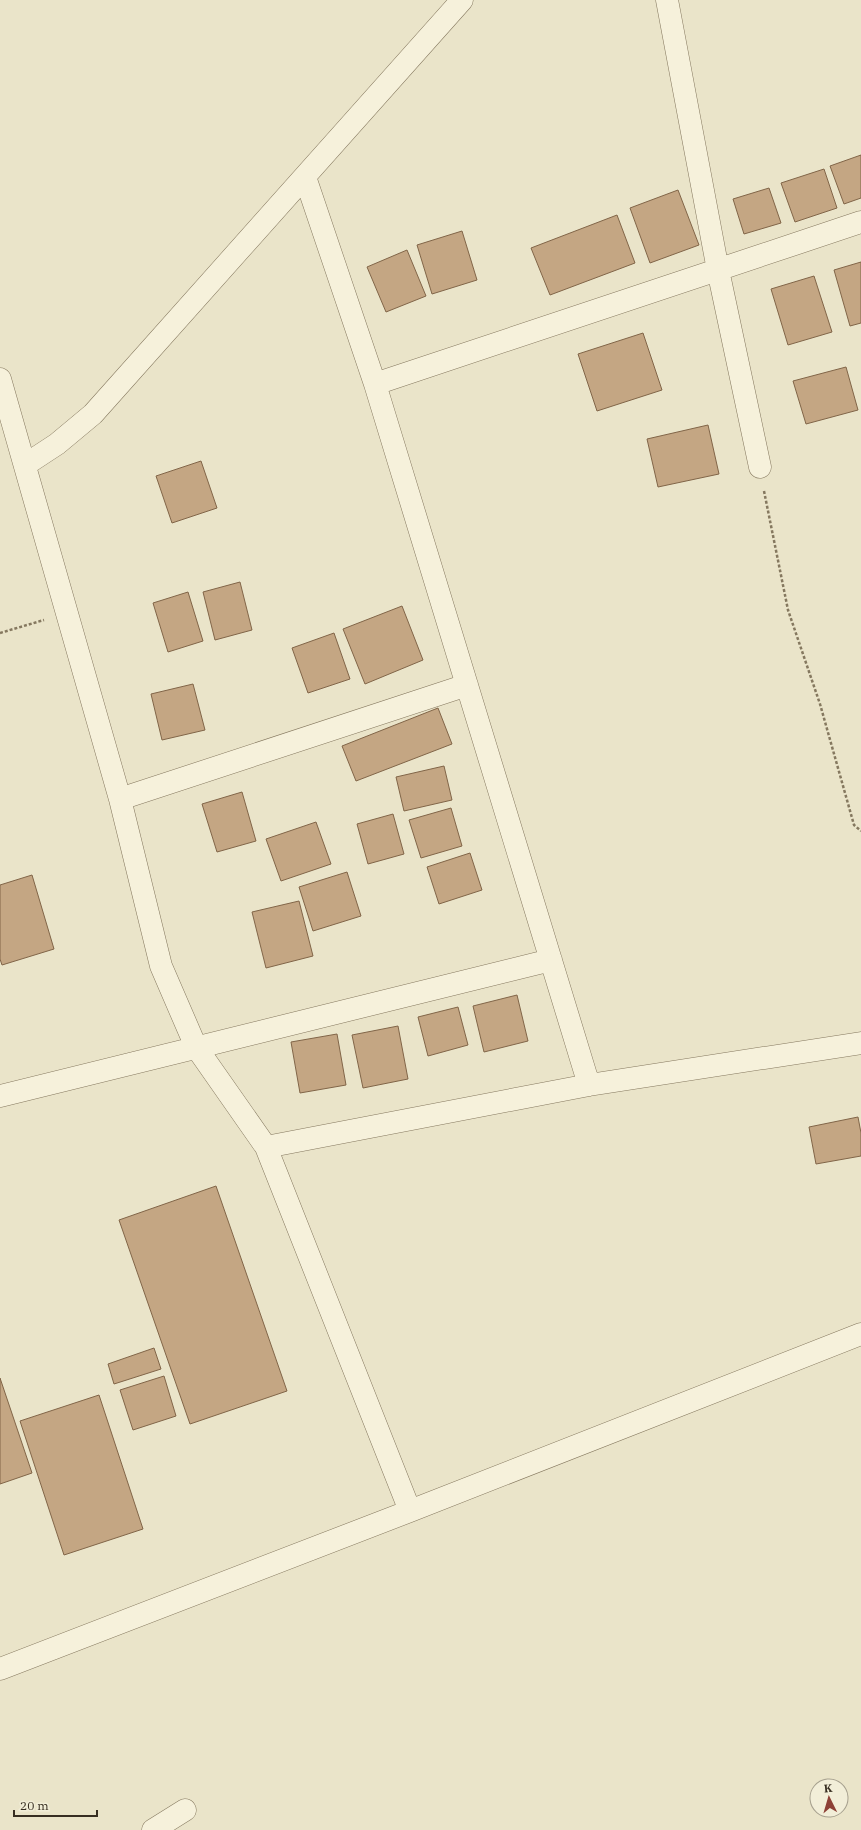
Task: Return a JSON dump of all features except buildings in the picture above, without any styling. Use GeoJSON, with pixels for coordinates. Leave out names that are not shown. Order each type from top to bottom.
{"type":"FeatureCollection","features":[{"type":"Feature","properties":{"kind":"street"},"geometry":{"type":"LineString","coordinates":[[25,464],[57,444],[93,414],[462,0]]}},
{"type":"Feature","properties":{"kind":"street"},"geometry":{"type":"LineString","coordinates":[[667,0],[718,270],[760,467]]}},
{"type":"Feature","properties":{"kind":"street"},"geometry":{"type":"LineString","coordinates":[[305,177],[375,384],[589,1085]]}},
{"type":"Feature","properties":{"kind":"street"},"geometry":{"type":"LineString","coordinates":[[375,384],[861,222]]}},
{"type":"Feature","properties":{"kind":"street"},"geometry":{"type":"LineString","coordinates":[[0,379],[120,799],[161,966],[196,1047],[266,1147],[410,1511]]}},
{"type":"Feature","properties":{"kind":"street"},"geometry":{"type":"LineString","coordinates":[[120,799],[467,685]]}},
{"type":"Feature","properties":{"kind":"street"},"geometry":{"type":"LineString","coordinates":[[0,1096],[551,960]]}},
{"type":"Feature","properties":{"kind":"street"},"geometry":{"type":"LineString","coordinates":[[266,1147],[589,1085],[861,1043]]}},
{"type":"Feature","properties":{"kind":"street"},"geometry":{"type":"LineString","coordinates":[[0,1669],[410,1511],[861,1334]]}},
{"type":"Feature","properties":{"kind":"street"},"geometry":{"type":"LineString","coordinates":[[153,1830],[185,1810]]}},
{"type":"Feature","properties":{"kind":"path"},"geometry":{"type":"LineString","coordinates":[[760,467],[788,610],[820,704],[854,825],[861,831]]}},
{"type":"Feature","properties":{"kind":"path"},"geometry":{"type":"LineString","coordinates":[[0,633],[67,613]]}}]}
